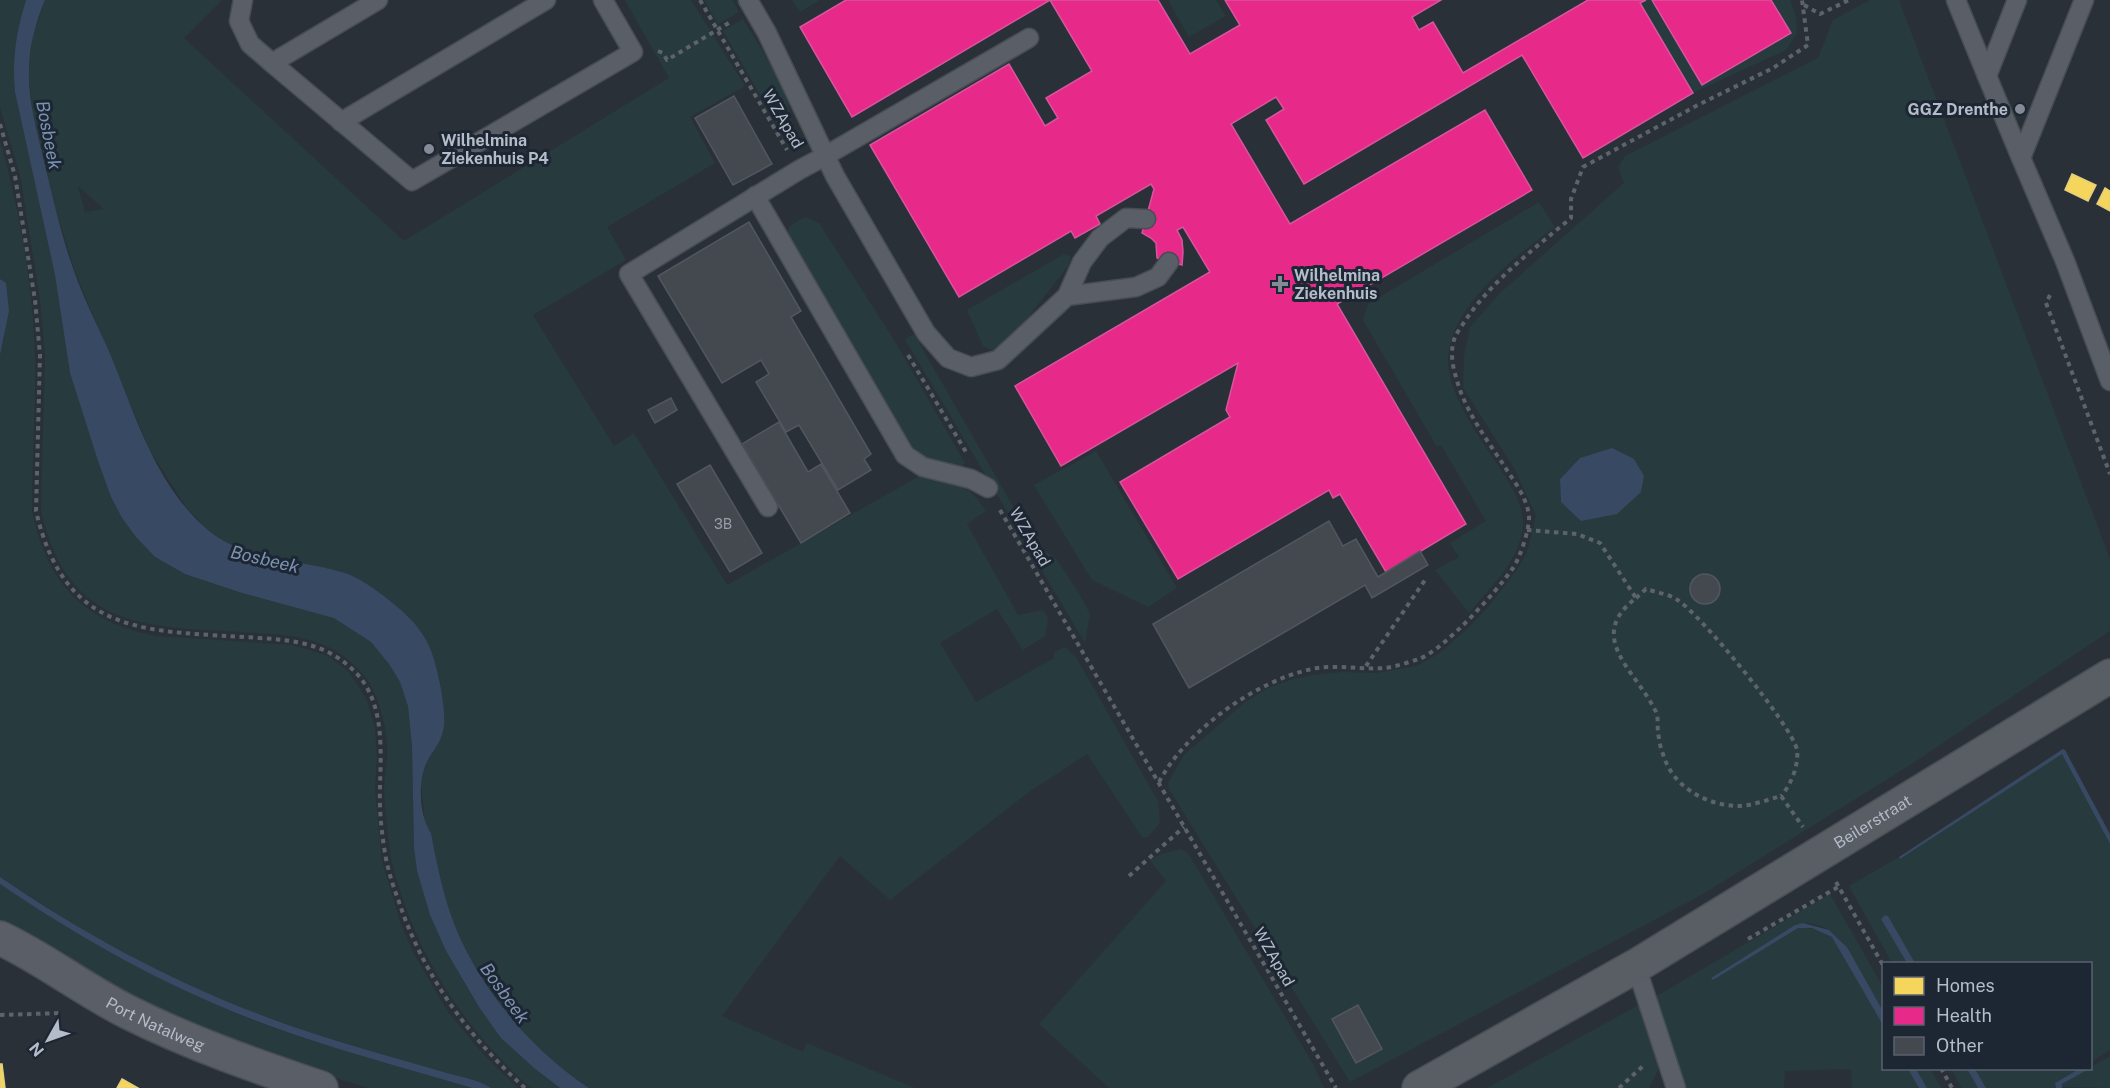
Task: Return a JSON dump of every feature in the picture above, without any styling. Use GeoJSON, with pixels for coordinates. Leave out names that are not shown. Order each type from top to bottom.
{"type":"FeatureCollection","features":[{"type":"Feature","properties":{"kind":"street","name":"Beilerstraat"},"geometry":{"type":"LineString","coordinates":[[1419,1088],[1636,966],[2110,676]]}},
{"type":"Feature","properties":{"kind":"street","name":"Port Natalweg"},"geometry":{"type":"LineString","coordinates":[[0,938],[25,950],[128,1012],[185,1039],[321,1088]]}},
{"type":"Feature","properties":{"kind":"lane"},"geometry":{"type":"LineString","coordinates":[[243,0],[239,21],[250,44],[412,181],[633,52],[603,0]]}},
{"type":"Feature","properties":{"kind":"lane"},"geometry":{"type":"LineString","coordinates":[[272,63],[378,0]]}},
{"type":"Feature","properties":{"kind":"lane"},"geometry":{"type":"LineString","coordinates":[[341,122],[546,0]]}},
{"type":"Feature","properties":{"kind":"lane"},"geometry":{"type":"LineString","coordinates":[[1956,0],[2065,261],[2110,381]]}},
{"type":"Feature","properties":{"kind":"lane"},"geometry":{"type":"LineString","coordinates":[[1987,76],[2017,0]]}},
{"type":"Feature","properties":{"kind":"lane"},"geometry":{"type":"LineString","coordinates":[[2021,158],[2084,0]]}},
{"type":"Feature","properties":{"kind":"lane"},"geometry":{"type":"LineString","coordinates":[[750,4],[767,33],[825,156],[926,333],[948,358],[971,367],[998,360],[1067,296],[1082,262],[1101,238],[1126,218],[1146,219]]}},
{"type":"Feature","properties":{"kind":"lane"},"geometry":{"type":"LineString","coordinates":[[768,507],[629,273],[799,170],[1029,38]]}},
{"type":"Feature","properties":{"kind":"lane"},"geometry":{"type":"LineString","coordinates":[[755,196],[787,255],[905,455],[923,467],[971,479],[988,488]]}},
{"type":"Feature","properties":{"kind":"lane"},"geometry":{"type":"LineString","coordinates":[[1067,296],[1136,287],[1158,277],[1168,262]]}},
{"type":"Feature","properties":{"kind":"lane"},"geometry":{"type":"LineString","coordinates":[[1636,966],[1676,1088]]}},
{"type":"Feature","properties":{"kind":"path","name":"WZApad"},"geometry":{"type":"LineString","coordinates":[[700,0],[799,170]]}},
{"type":"Feature","properties":{"kind":"path"},"geometry":{"type":"LineString","coordinates":[[1803,3],[1821,14],[1849,0]]}},
{"type":"Feature","properties":{"kind":"path"},"geometry":{"type":"LineString","coordinates":[[1159,783],[1183,749],[1211,722],[1245,697],[1282,678],[1313,669],[1385,668],[1422,658],[1449,638],[1515,566],[1527,530],[1529,516],[1521,492],[1461,396],[1452,364],[1454,338],[1493,284],[1571,218],[1571,199],[1583,167],[1696,106],[1773,68],[1808,45],[1803,3]]}},
{"type":"Feature","properties":{"kind":"path"},"geometry":{"type":"LineString","coordinates":[[633,52],[657,51],[663,53],[667,60],[717,30],[750,4]]}},
{"type":"Feature","properties":{"kind":"path"},"geometry":{"type":"LineString","coordinates":[[0,124],[15,176],[36,300],[40,355],[36,511],[51,557],[65,581],[89,604],[110,618],[156,631],[294,640],[330,652],[352,669],[364,683],[372,699],[380,728],[382,755],[380,789],[386,860],[405,922],[418,950],[452,1009],[488,1053],[525,1088]]}},
{"type":"Feature","properties":{"kind":"path"},"geometry":{"type":"LineString","coordinates":[[2065,261],[2046,303],[2110,474]]}},
{"type":"Feature","properties":{"kind":"path","name":"WZApad"},"geometry":{"type":"LineString","coordinates":[[906,352],[988,488],[1336,1088]]}},
{"type":"Feature","properties":{"kind":"path"},"geometry":{"type":"LineString","coordinates":[[1527,530],[1577,534],[1600,543],[1636,598]]}},
{"type":"Feature","properties":{"kind":"path"},"geometry":{"type":"LineString","coordinates":[[1366,667],[1425,580]]}},
{"type":"Feature","properties":{"kind":"path"},"geometry":{"type":"LineString","coordinates":[[1646,590],[1677,599],[1730,653],[1776,713],[1789,731],[1797,750],[1790,786],[1781,796],[1739,806],[1724,804],[1701,797],[1682,785],[1673,775],[1663,756],[1657,712],[1613,643],[1614,624],[1622,608],[1636,598],[1646,590]]}},
{"type":"Feature","properties":{"kind":"path"},"geometry":{"type":"LineString","coordinates":[[1781,796],[1820,854]]}},
{"type":"Feature","properties":{"kind":"path"},"geometry":{"type":"LineString","coordinates":[[1129,876],[1185,827]]}},
{"type":"Feature","properties":{"kind":"path"},"geometry":{"type":"LineString","coordinates":[[1838,887],[1882,964]]}},
{"type":"Feature","properties":{"kind":"path"},"geometry":{"type":"LineString","coordinates":[[0,1015],[66,1013]]}},
{"type":"Feature","properties":{"kind":"path"},"geometry":{"type":"LineString","coordinates":[[1942,1070],[1953,1088]]}},
{"type":"Feature","properties":{"kind":"green space"},"geometry":{"type":"Polygon","coordinates":[[[0,0],[26,0],[16,45],[15,92],[55,275],[70,373],[111,497],[122,518],[155,557],[185,574],[242,593],[334,617],[371,642],[389,664],[400,682],[408,705],[412,747],[414,848],[417,871],[430,915],[446,951],[479,1007],[534,1068],[560,1088],[533,1088],[509,1068],[456,1005],[420,942],[402,897],[391,858],[384,790],[387,749],[383,720],[374,692],[368,680],[359,670],[336,651],[303,638],[183,628],[150,624],[120,616],[94,602],[72,581],[54,551],[41,510],[45,355],[40,299],[20,175],[0,107],[0,0]]]}},
{"type":"Feature","properties":{"kind":"green space"},"geometry":{"type":"Polygon","coordinates":[[[45,0],[222,0],[184,38],[404,241],[669,78],[625,0],[691,0],[745,86],[690,117],[715,163],[607,227],[626,260],[533,315],[614,446],[634,433],[727,585],[923,474],[952,482],[966,489],[986,511],[967,524],[1018,615],[1043,610],[1048,618],[1045,636],[1023,650],[997,609],[940,643],[976,702],[1054,658],[1054,652],[1065,647],[1076,657],[1158,801],[1160,823],[1148,837],[1142,837],[1087,754],[1029,792],[890,900],[840,856],[722,1016],[803,1052],[807,1043],[915,1088],[589,1088],[551,1059],[501,1005],[474,965],[457,931],[443,890],[431,833],[425,824],[421,782],[427,762],[444,731],[438,677],[398,607],[348,574],[260,556],[231,545],[208,530],[186,507],[149,449],[75,272],[55,207],[33,115],[28,69],[33,36],[45,0]],[[78,186],[85,212],[104,209],[78,186]]]}},
{"type":"Feature","properties":{"kind":"green space"},"geometry":{"type":"Polygon","coordinates":[[[704,0],[732,0],[739,12],[718,24],[704,0]]]}},
{"type":"Feature","properties":{"kind":"green space"},"geometry":{"type":"Polygon","coordinates":[[[792,0],[820,0],[800,12],[792,0]]]}},
{"type":"Feature","properties":{"kind":"green space"},"geometry":{"type":"Polygon","coordinates":[[[1168,0],[1216,0],[1226,16],[1189,37],[1168,0]]]}},
{"type":"Feature","properties":{"kind":"green space"},"geometry":{"type":"Polygon","coordinates":[[[1652,0],[1702,85],[1790,33],[1771,0],[1790,0],[1796,16],[1797,34],[1786,50],[1693,93],[1640,3],[1652,0]]]}},
{"type":"Feature","properties":{"kind":"green space"},"geometry":{"type":"Polygon","coordinates":[[[1870,0],[1899,0],[2110,559],[2110,631],[1907,767],[1703,894],[1350,1082],[1169,789],[1168,783],[1184,755],[1244,703],[1268,688],[1312,675],[1342,672],[1376,673],[1416,666],[1440,653],[1489,606],[1518,568],[1527,552],[1536,516],[1514,468],[1463,388],[1464,356],[1470,327],[1500,293],[1624,183],[1618,168],[1625,156],[1818,58],[1833,20],[1870,0]],[[1580,458],[1560,478],[1561,502],[1641,492],[1644,476],[1580,458]]]}},
{"type":"Feature","properties":{"kind":"green space"},"geometry":{"type":"Polygon","coordinates":[[[743,19],[783,90],[791,121],[791,137],[786,136],[780,129],[723,31],[743,19]]]}},
{"type":"Feature","properties":{"kind":"green space"},"geometry":{"type":"Polygon","coordinates":[[[0,140],[19,220],[28,274],[35,356],[32,511],[47,559],[72,595],[108,621],[130,630],[156,636],[293,645],[328,656],[349,672],[367,700],[375,729],[377,755],[375,789],[382,861],[401,924],[413,952],[448,1012],[485,1056],[518,1088],[491,1088],[309,1032],[206,993],[84,931],[0,877],[0,355],[4,338],[6,283],[0,279],[0,140]]]}},
{"type":"Feature","properties":{"kind":"green space"},"geometry":{"type":"Polygon","coordinates":[[[1539,202],[1555,227],[1520,254],[1483,289],[1467,308],[1456,329],[1449,350],[1449,371],[1457,397],[1511,486],[1523,517],[1522,534],[1507,567],[1469,613],[1435,570],[1459,557],[1450,543],[1486,521],[1441,445],[1437,447],[1363,320],[1368,304],[1539,202]]]}},
{"type":"Feature","properties":{"kind":"green space"},"geometry":{"type":"Polygon","coordinates":[[[806,217],[819,223],[894,340],[965,463],[962,468],[930,461],[914,453],[787,234],[791,226],[806,217]]]}},
{"type":"Feature","properties":{"kind":"green space"},"geometry":{"type":"Polygon","coordinates":[[[1064,254],[1071,256],[1069,265],[1011,339],[1003,347],[993,351],[983,346],[967,310],[1064,254]]]}},
{"type":"Feature","properties":{"kind":"green space"},"geometry":{"type":"Polygon","coordinates":[[[914,334],[1033,541],[1057,560],[1079,593],[1090,614],[1085,643],[905,339],[914,334]]]}},
{"type":"Feature","properties":{"kind":"green space"},"geometry":{"type":"Polygon","coordinates":[[[1096,451],[1177,588],[1148,607],[1092,580],[1034,485],[1096,451]]]}},
{"type":"Feature","properties":{"kind":"green space"},"geometry":{"type":"Polygon","coordinates":[[[2062,754],[2110,844],[2110,1050],[2092,1061],[2092,962],[1914,962],[1888,916],[1885,915],[1881,919],[1906,962],[1891,962],[1849,886],[1899,857],[1900,859],[2062,754]]]}},
{"type":"Feature","properties":{"kind":"green space"},"geometry":{"type":"Polygon","coordinates":[[[1180,849],[1188,853],[1313,1064],[1324,1088],[1109,1088],[1039,1024],[1166,881],[1150,860],[1161,854],[1180,849]]]}},
{"type":"Feature","properties":{"kind":"green space"},"geometry":{"type":"Polygon","coordinates":[[[0,884],[111,952],[228,1010],[318,1043],[472,1088],[368,1088],[295,1065],[154,1010],[0,922],[0,884]]]}},
{"type":"Feature","properties":{"kind":"green space"},"geometry":{"type":"Polygon","coordinates":[[[1830,894],[1882,985],[1882,1009],[1847,947],[1831,932],[1810,923],[1795,925],[1711,978],[1798,928],[1826,933],[1833,938],[1844,954],[1881,1021],[1882,1070],[1909,1070],[1919,1088],[1852,1088],[1851,1069],[1785,1071],[1784,1088],[1684,1088],[1655,997],[1830,894]]]}},
{"type":"Feature","properties":{"kind":"green space"},"geometry":{"type":"Polygon","coordinates":[[[1639,1005],[1659,1068],[1649,1088],[1487,1088],[1639,1005]]]}},
{"type":"Feature","properties":{"kind":"green space"},"geometry":{"type":"Polygon","coordinates":[[[2110,1056],[2110,1088],[2061,1087],[2062,1084],[2086,1070],[2092,1070],[2092,1066],[2110,1056]]]}},
{"type":"Feature","properties":{"kind":"green space"},"geometry":{"type":"Polygon","coordinates":[[[1917,1070],[1931,1070],[1942,1088],[1927,1088],[1917,1070]]]}},
{"type":"Feature","properties":{"kind":"green space"},"geometry":{"type":"Polygon","coordinates":[[[1952,1070],[1968,1070],[1978,1088],[1962,1088],[1952,1070]]]}},
{"type":"Feature","properties":{"kind":"green space"},"geometry":{"type":"Polygon","coordinates":[[[1976,1070],[2077,1070],[2055,1083],[2056,1088],[1986,1088],[1976,1070]]]}},
{"type":"Feature","properties":{"kind":"water","name":"Bosbeek"},"geometry":{"type":"Polygon","coordinates":[[[26,0],[45,0],[32,43],[29,82],[31,105],[61,230],[78,282],[149,449],[174,493],[208,530],[239,548],[256,554],[345,573],[392,602],[421,632],[435,664],[443,701],[444,724],[442,736],[423,772],[421,799],[452,918],[474,965],[501,1005],[551,1059],[589,1088],[560,1088],[501,1038],[479,1007],[446,951],[430,915],[417,871],[408,706],[400,682],[389,664],[371,642],[334,618],[242,593],[185,574],[155,557],[122,518],[111,497],[70,373],[55,275],[15,92],[16,45],[26,0]]]}},
{"type":"Feature","properties":{"kind":"water"},"geometry":{"type":"Polygon","coordinates":[[[0,279],[6,283],[9,311],[0,355],[0,279]]]}},
{"type":"Feature","properties":{"kind":"water"},"geometry":{"type":"Polygon","coordinates":[[[1612,448],[1634,459],[1644,476],[1641,492],[1617,514],[1581,521],[1561,502],[1560,479],[1580,458],[1612,448]]]}},
{"type":"Feature","properties":{"kind":"water"},"geometry":{"type":"Polygon","coordinates":[[[2063,749],[2110,834],[2110,844],[2062,754],[1900,859],[1899,857],[2063,749]]]}},
{"type":"Feature","properties":{"kind":"water"},"geometry":{"type":"Polygon","coordinates":[[[0,877],[73,924],[111,945],[228,1002],[309,1032],[473,1080],[491,1088],[472,1088],[295,1035],[199,997],[97,945],[0,884],[0,877]]]}},
{"type":"Feature","properties":{"kind":"water"},"geometry":{"type":"Polygon","coordinates":[[[1885,915],[1888,916],[1914,962],[1906,962],[1881,919],[1885,915]]]}},
{"type":"Feature","properties":{"kind":"water"},"geometry":{"type":"Polygon","coordinates":[[[1803,923],[1829,930],[1847,947],[1882,1009],[1882,1023],[1832,937],[1812,928],[1798,928],[1713,980],[1711,978],[1795,925],[1803,923]]]}},
{"type":"Feature","properties":{"kind":"water"},"geometry":{"type":"Polygon","coordinates":[[[1909,1070],[1917,1070],[1927,1088],[1919,1088],[1909,1070]]]}},
{"type":"Feature","properties":{"kind":"water"},"geometry":{"type":"Polygon","coordinates":[[[1968,1070],[1976,1070],[1986,1088],[1978,1088],[1968,1070]]]}},
{"type":"Feature","properties":{"kind":"water"},"geometry":{"type":"Polygon","coordinates":[[[2077,1070],[2087,1070],[2062,1084],[2062,1088],[2056,1088],[2055,1083],[2077,1070]]]}},
{"type":"Feature","properties":{"kind":"building: Homes"},"geometry":{"type":"Polygon","coordinates":[[[2072,174],[2096,185],[2088,201],[2065,190],[2072,174]]]}},
{"type":"Feature","properties":{"kind":"building: Homes"},"geometry":{"type":"Polygon","coordinates":[[[2105,188],[2110,191],[2110,211],[2097,204],[2105,188]]]}},
{"type":"Feature","properties":{"kind":"building: Homes"},"geometry":{"type":"Polygon","coordinates":[[[0,1064],[2,1064],[5,1088],[0,1088],[0,1064]]]}},
{"type":"Feature","properties":{"kind":"building: Homes"},"geometry":{"type":"Polygon","coordinates":[[[122,1079],[138,1088],[117,1088],[122,1079]]]}},
{"type":"Feature","properties":{"kind":"building: Health"},"geometry":{"type":"Polygon","coordinates":[[[846,0],[1050,0],[852,117],[800,27],[846,0]]]}},
{"type":"Feature","properties":{"kind":"building: Health","name":"Wilhelmina Ziekenhuis"},"geometry":{"type":"Polygon","coordinates":[[[1050,0],[1158,0],[1190,54],[1240,25],[1225,0],[1441,0],[1412,17],[1419,30],[1433,22],[1463,73],[1588,0],[1646,0],[1640,3],[1693,93],[1583,158],[1522,55],[1304,184],[1266,120],[1284,109],[1276,97],[1231,124],[1290,224],[1485,110],[1532,190],[1337,304],[1466,524],[1386,572],[1340,494],[1333,498],[1329,490],[1178,579],[1120,482],[1230,417],[1226,410],[1238,363],[1061,466],[1015,386],[1210,272],[1183,227],[1177,230],[1182,240],[1182,265],[1157,258],[1156,243],[1142,233],[1154,189],[1151,184],[1096,216],[1100,224],[1075,238],[1071,231],[959,297],[870,145],[1009,64],[1045,126],[1058,118],[1046,98],[1092,71],[1050,0]]]}},
{"type":"Feature","properties":{"kind":"building: Health"},"geometry":{"type":"Polygon","coordinates":[[[1652,0],[1771,0],[1791,33],[1702,85],[1652,0]]]}},
{"type":"Feature","properties":{"kind":"building: Other"},"geometry":{"type":"Polygon","coordinates":[[[734,96],[772,164],[733,185],[695,118],[734,96]]]}},
{"type":"Feature","properties":{"kind":"building: Other"},"geometry":{"type":"Polygon","coordinates":[[[749,222],[801,311],[791,317],[871,454],[864,459],[871,470],[838,490],[799,425],[786,432],[756,382],[769,374],[761,360],[722,383],[658,276],[749,222]]]}},
{"type":"Feature","properties":{"kind":"building: Other"},"geometry":{"type":"Polygon","coordinates":[[[671,398],[677,410],[655,423],[648,410],[671,398]]]}},
{"type":"Feature","properties":{"kind":"building: Other"},"geometry":{"type":"Polygon","coordinates":[[[779,422],[808,472],[821,464],[850,513],[801,543],[742,444],[779,422]]]}},
{"type":"Feature","properties":{"kind":"building: Other"},"geometry":{"type":"Polygon","coordinates":[[[710,465],[762,553],[730,572],[677,484],[710,465]]]}},
{"type":"Feature","properties":{"kind":"building: Other"},"geometry":{"type":"Polygon","coordinates":[[[1329,521],[1343,546],[1356,539],[1378,577],[1420,551],[1428,565],[1372,598],[1365,585],[1189,688],[1153,624],[1329,521]]]}},
{"type":"Feature","properties":{"kind":"building: Other"},"geometry":{"type":"Polygon","coordinates":[[[1705,574],[1711,575],[1719,583],[1719,595],[1711,603],[1705,604],[1699,603],[1691,595],[1690,589],[1691,583],[1699,575],[1705,574]]]}},
{"type":"Feature","properties":{"kind":"building: Other"},"geometry":{"type":"Polygon","coordinates":[[[1358,1005],[1382,1049],[1356,1063],[1332,1019],[1358,1005]]]}},
{"type":"Feature","properties":{"kind":"place","name":"GGZ Drenthe"},"geometry":{"type":"Point","coordinates":[2020,109]}},
{"type":"Feature","properties":{"kind":"place","name":"Wilhelmina Ziekenhuis P4"},"geometry":{"type":"Point","coordinates":[429,149]}},
{"type":"Feature","properties":{"kind":"place","name":"Wilhelmina Ziekenhuis"},"geometry":{"type":"Point","coordinates":[1280,284]}}]}
